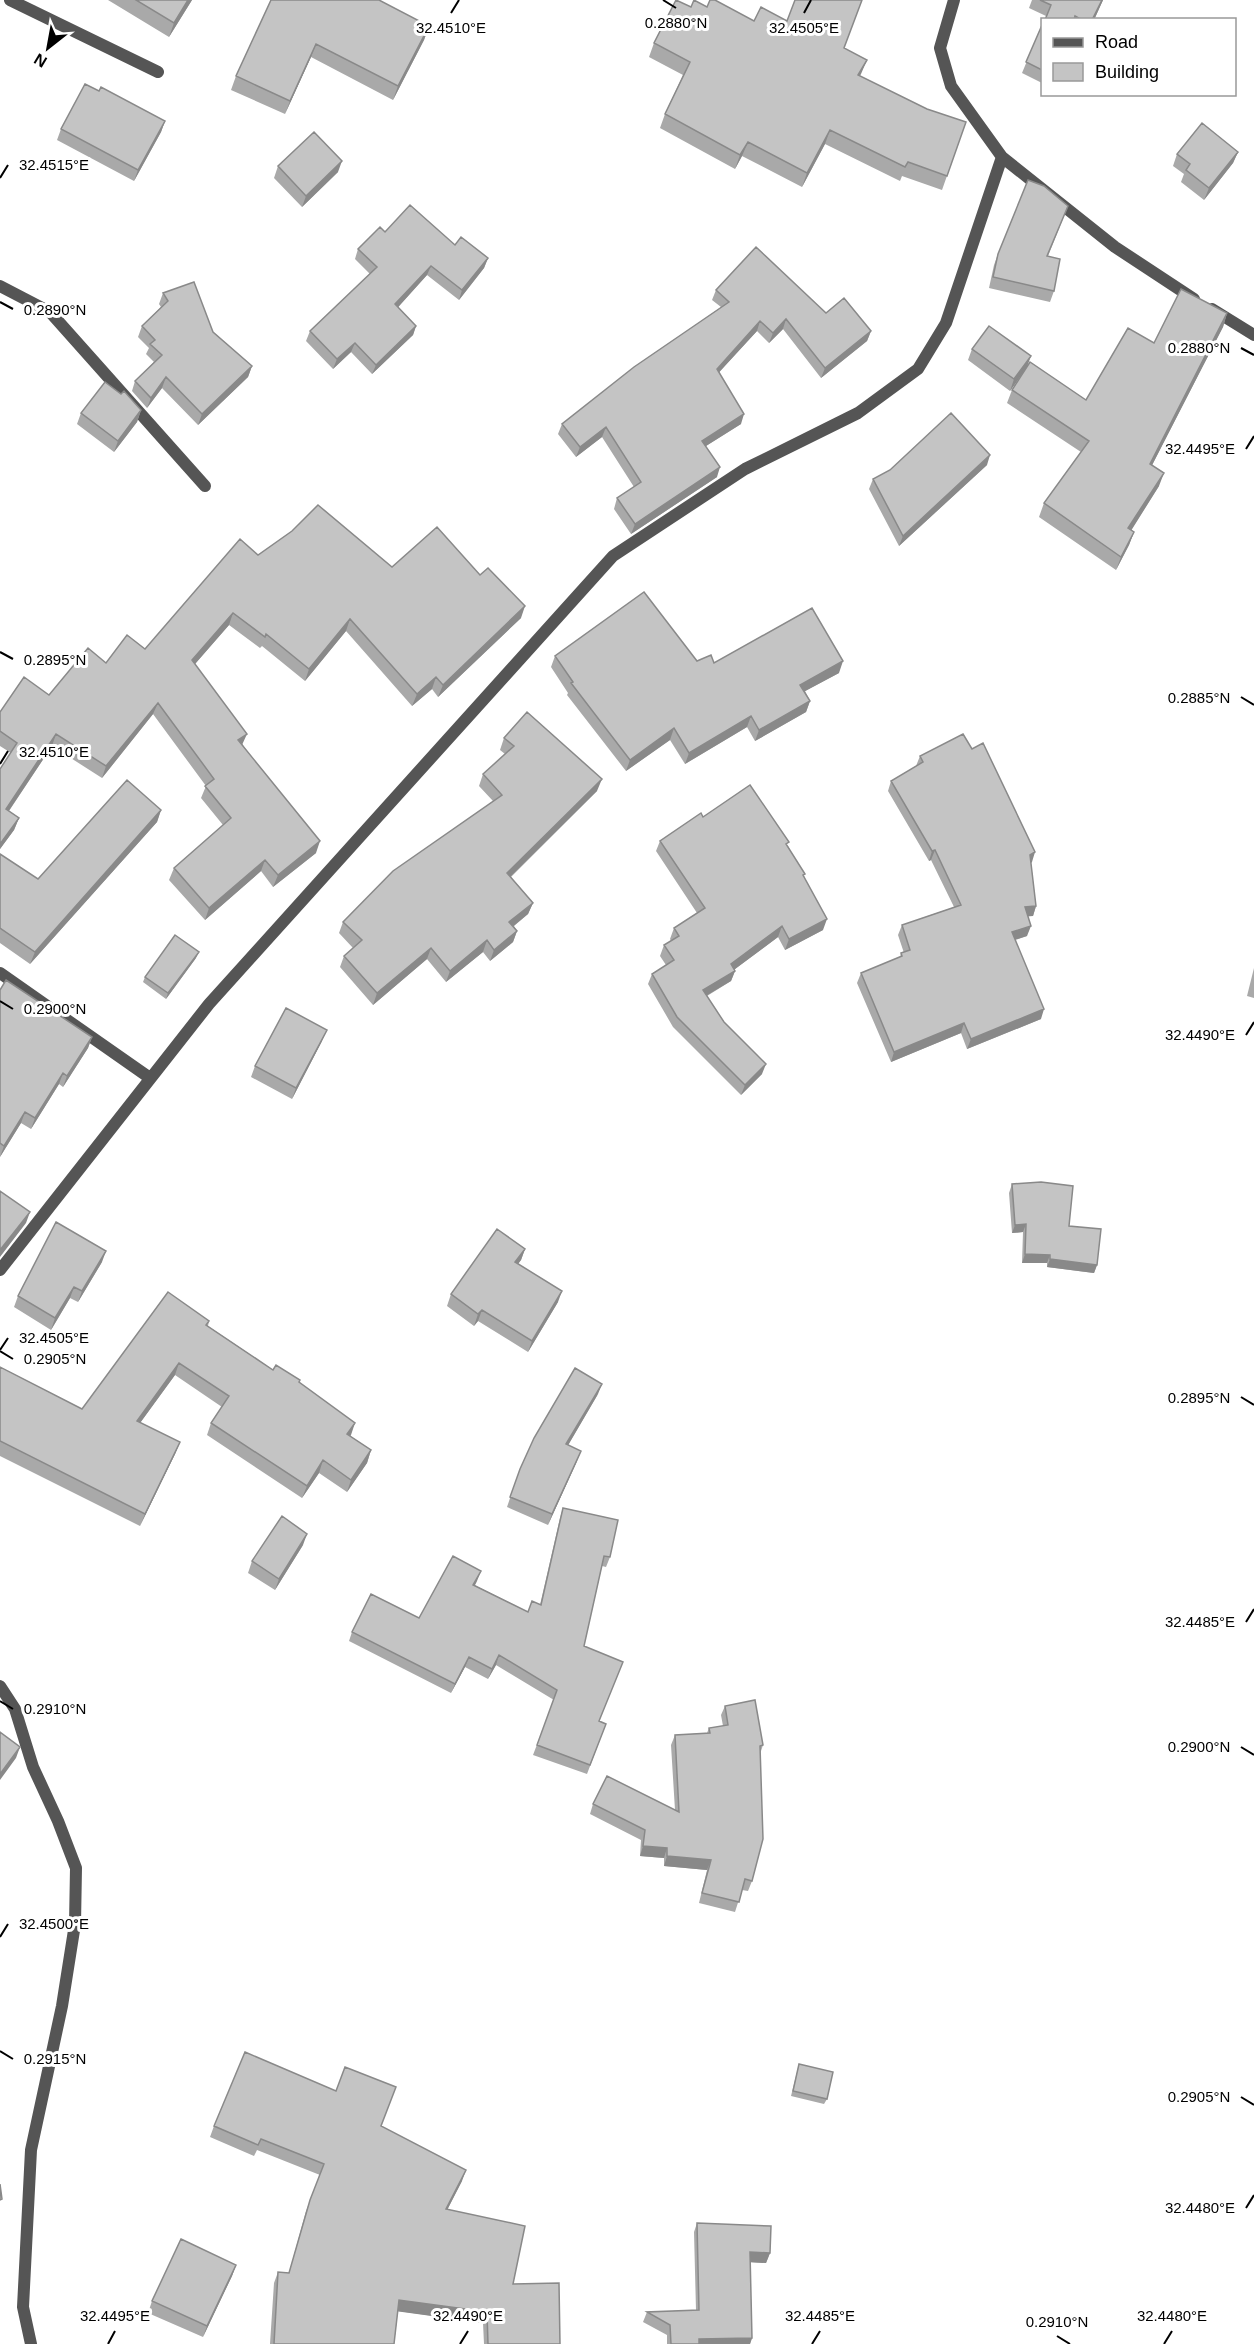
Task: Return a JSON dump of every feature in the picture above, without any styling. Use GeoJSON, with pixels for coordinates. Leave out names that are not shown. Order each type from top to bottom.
{"type":"FeatureCollection","features":[{"type":"Feature","properties":{"kind":"street"},"geometry":{"type":"LineString","coordinates":[[10,0],[158,72]]}},
{"type":"Feature","properties":{"kind":"street"},"geometry":{"type":"LineString","coordinates":[[954,0],[940,48],[951,87],[1002,157],[1115,247],[1254,335]]}},
{"type":"Feature","properties":{"kind":"street"},"geometry":{"type":"LineString","coordinates":[[0,1270],[75,1178],[150,1078],[210,1004],[613,556],[745,469],[858,414],[918,369],[946,323],[1002,157]]}},
{"type":"Feature","properties":{"kind":"street"},"geometry":{"type":"LineString","coordinates":[[0,286],[50,312],[205,486]]}},
{"type":"Feature","properties":{"kind":"street"},"geometry":{"type":"LineString","coordinates":[[0,973],[150,1078]]}},
{"type":"Feature","properties":{"kind":"street"},"geometry":{"type":"LineString","coordinates":[[0,1686],[15,1709],[33,1767],[58,1821],[76,1868],[75,1924],[64,1994],[31,2150],[23,2307],[31,2344]]}},
{"type":"Feature","properties":{"kind":"building"},"geometry":{"type":"Polygon","coordinates":[[[136,0],[188,0],[174,23],[136,0]]]}},
{"type":"Feature","properties":{"kind":"building"},"geometry":{"type":"Polygon","coordinates":[[[271,0],[379,0],[429,26],[398,86],[316,44],[290,101],[236,76],[271,0]]]}},
{"type":"Feature","properties":{"kind":"building"},"geometry":{"type":"Polygon","coordinates":[[[676,0],[691,7],[694,0],[707,7],[710,0],[715,0],[754,21],[761,7],[787,21],[795,0],[862,0],[844,48],[867,60],[858,75],[927,109],[966,122],[947,176],[908,162],[905,167],[830,130],[807,173],[748,142],[740,155],[665,114],[690,62],[654,43],[676,0]]]}},
{"type":"Feature","properties":{"kind":"building"},"geometry":{"type":"Polygon","coordinates":[[[1040,0],[1102,0],[1093,18],[1075,16],[1074,18],[1046,18],[1051,5],[1040,0]]]}},
{"type":"Feature","properties":{"kind":"building"},"geometry":{"type":"Polygon","coordinates":[[[1041,27],[1041,70],[1026,62],[1041,27]]]}},
{"type":"Feature","properties":{"kind":"building"},"geometry":{"type":"Polygon","coordinates":[[[85,84],[99,91],[101,87],[165,121],[138,170],[61,129],[85,84]]]}},
{"type":"Feature","properties":{"kind":"building"},"geometry":{"type":"Polygon","coordinates":[[[1202,123],[1238,152],[1209,188],[1186,170],[1190,164],[1177,154],[1202,123]]]}},
{"type":"Feature","properties":{"kind":"building"},"geometry":{"type":"Polygon","coordinates":[[[314,132],[342,161],[306,196],[278,166],[314,132]]]}},
{"type":"Feature","properties":{"kind":"building"},"geometry":{"type":"Polygon","coordinates":[[[1028,180],[1044,186],[1068,206],[1047,256],[1060,259],[1054,291],[993,277],[998,254],[1028,180]]]}},
{"type":"Feature","properties":{"kind":"building"},"geometry":{"type":"Polygon","coordinates":[[[410,205],[455,245],[461,237],[488,258],[462,290],[431,266],[395,304],[416,326],[376,365],[355,343],[337,359],[310,331],[377,267],[358,249],[380,227],[385,232],[410,205]]]}},
{"type":"Feature","properties":{"kind":"building"},"geometry":{"type":"Polygon","coordinates":[[[756,247],[826,313],[844,298],[871,331],[825,368],[786,319],[773,333],[760,321],[717,369],[744,414],[702,441],[720,467],[635,524],[617,498],[641,482],[606,427],[580,447],[562,424],[634,367],[729,302],[716,290],[756,247]]]}},
{"type":"Feature","properties":{"kind":"building"},"geometry":{"type":"Polygon","coordinates":[[[194,282],[213,332],[252,366],[202,414],[166,377],[151,398],[135,381],[162,355],[150,344],[155,340],[142,326],[168,301],[163,293],[194,282]]]}},
{"type":"Feature","properties":{"kind":"building"},"geometry":{"type":"Polygon","coordinates":[[[1181,289],[1227,313],[1150,464],[1164,473],[1128,528],[1134,532],[1121,557],[1044,503],[1089,441],[1012,390],[1030,362],[1086,400],[1128,328],[1154,343],[1181,289]]]}},
{"type":"Feature","properties":{"kind":"building"},"geometry":{"type":"Polygon","coordinates":[[[989,326],[1031,356],[1014,379],[972,349],[989,326]]]}},
{"type":"Feature","properties":{"kind":"building"},"geometry":{"type":"Polygon","coordinates":[[[105,382],[121,394],[124,391],[141,410],[118,441],[81,413],[105,382]]]}},
{"type":"Feature","properties":{"kind":"building"},"geometry":{"type":"Polygon","coordinates":[[[951,413],[990,455],[903,536],[873,479],[890,470],[951,413]]]}},
{"type":"Feature","properties":{"kind":"building"},"geometry":{"type":"Polygon","coordinates":[[[318,505],[392,567],[437,527],[480,575],[488,568],[525,606],[443,685],[436,677],[417,694],[350,619],[309,669],[266,634],[265,637],[233,613],[192,660],[247,734],[238,740],[320,841],[278,875],[265,860],[209,908],[174,868],[231,818],[205,786],[214,779],[158,703],[106,766],[56,734],[6,809],[19,818],[0,844],[0,769],[17,743],[0,731],[0,712],[24,677],[49,695],[88,648],[106,663],[127,635],[145,649],[240,539],[258,555],[292,531],[318,505]]]}},
{"type":"Feature","properties":{"kind":"building"},"geometry":{"type":"Polygon","coordinates":[[[644,592],[697,661],[711,655],[714,663],[812,608],[843,661],[800,685],[810,701],[759,730],[751,716],[689,753],[674,728],[630,760],[571,683],[573,682],[555,656],[644,592]]]}},
{"type":"Feature","properties":{"kind":"building"},"geometry":{"type":"Polygon","coordinates":[[[527,712],[602,779],[507,873],[533,903],[509,922],[517,931],[494,950],[487,940],[450,971],[431,948],[377,993],[344,956],[362,940],[343,922],[393,871],[502,795],[483,774],[514,746],[504,738],[527,712]]]}},
{"type":"Feature","properties":{"kind":"building"},"geometry":{"type":"Polygon","coordinates":[[[963,734],[972,749],[983,743],[1035,852],[1030,855],[1036,906],[1025,907],[1031,926],[1012,932],[1044,1009],[971,1039],[964,1023],[894,1052],[861,973],[902,956],[901,953],[910,950],[902,925],[961,905],[935,850],[932,851],[891,781],[923,762],[920,756],[963,734]]]}},
{"type":"Feature","properties":{"kind":"building"},"geometry":{"type":"Polygon","coordinates":[[[127,780],[161,810],[35,952],[0,928],[0,854],[38,879],[127,780]]]}},
{"type":"Feature","properties":{"kind":"building"},"geometry":{"type":"Polygon","coordinates":[[[750,785],[789,842],[786,844],[805,874],[803,875],[827,919],[789,939],[782,926],[731,964],[735,971],[703,990],[724,1022],[766,1064],[745,1085],[677,1017],[652,974],[674,960],[664,945],[679,936],[674,928],[705,908],[660,841],[701,813],[703,817],[750,785]]]}},
{"type":"Feature","properties":{"kind":"building"},"geometry":{"type":"Polygon","coordinates":[[[175,935],[199,952],[168,993],[145,977],[175,935]]]}},
{"type":"Feature","properties":{"kind":"building"},"geometry":{"type":"Polygon","coordinates":[[[6,980],[92,1037],[67,1076],[63,1073],[35,1118],[25,1112],[4,1146],[0,1143],[0,990],[6,980]]]}},
{"type":"Feature","properties":{"kind":"building"},"geometry":{"type":"Polygon","coordinates":[[[286,1008],[327,1030],[296,1088],[255,1066],[286,1008]]]}},
{"type":"Feature","properties":{"kind":"building"},"geometry":{"type":"Polygon","coordinates":[[[1041,1182],[1073,1186],[1069,1226],[1101,1229],[1097,1265],[1050,1259],[1050,1255],[1025,1254],[1026,1224],[1015,1225],[1012,1184],[1041,1182]]]}},
{"type":"Feature","properties":{"kind":"building"},"geometry":{"type":"Polygon","coordinates":[[[0,1191],[30,1212],[0,1250],[0,1191]]]}},
{"type":"Feature","properties":{"kind":"building"},"geometry":{"type":"Polygon","coordinates":[[[56,1222],[106,1251],[82,1291],[74,1287],[55,1318],[18,1296],[56,1222]]]}},
{"type":"Feature","properties":{"kind":"building"},"geometry":{"type":"Polygon","coordinates":[[[497,1229],[525,1249],[515,1262],[562,1291],[532,1341],[482,1310],[478,1314],[451,1294],[497,1229]]]}},
{"type":"Feature","properties":{"kind":"building"},"geometry":{"type":"Polygon","coordinates":[[[168,1292],[209,1321],[206,1325],[273,1370],[276,1365],[300,1380],[299,1382],[355,1423],[347,1434],[371,1450],[351,1480],[323,1460],[307,1486],[211,1423],[229,1396],[179,1363],[137,1421],[180,1442],[145,1514],[0,1441],[0,1367],[82,1409],[168,1292]]]}},
{"type":"Feature","properties":{"kind":"building"},"geometry":{"type":"Polygon","coordinates":[[[575,1368],[602,1384],[566,1444],[581,1451],[552,1514],[510,1497],[534,1438],[575,1368]]]}},
{"type":"Feature","properties":{"kind":"building"},"geometry":{"type":"Polygon","coordinates":[[[563,1508],[618,1520],[610,1557],[604,1556],[584,1646],[623,1662],[599,1721],[606,1724],[590,1765],[537,1745],[557,1690],[499,1655],[492,1669],[469,1657],[455,1684],[352,1632],[371,1594],[419,1618],[453,1556],[481,1571],[473,1585],[528,1612],[532,1601],[541,1605],[563,1508]]]}},
{"type":"Feature","properties":{"kind":"building"},"geometry":{"type":"Polygon","coordinates":[[[282,1516],[307,1534],[279,1579],[252,1561],[282,1516]]]}},
{"type":"Feature","properties":{"kind":"building"},"geometry":{"type":"Polygon","coordinates":[[[755,1700],[763,1745],[760,1746],[763,1839],[752,1881],[745,1879],[739,1902],[702,1893],[711,1860],[667,1856],[667,1848],[643,1846],[645,1830],[593,1804],[607,1776],[679,1812],[675,1735],[710,1733],[709,1728],[728,1725],[725,1706],[755,1700]]]}},
{"type":"Feature","properties":{"kind":"building"},"geometry":{"type":"Polygon","coordinates":[[[0,1732],[20,1747],[0,1774],[0,1732]]]}},
{"type":"Feature","properties":{"kind":"building"},"geometry":{"type":"Polygon","coordinates":[[[245,2052],[336,2091],[345,2067],[396,2087],[381,2126],[466,2170],[446,2209],[525,2226],[513,2284],[559,2283],[560,2344],[488,2344],[487,2312],[399,2300],[394,2344],[274,2344],[278,2272],[289,2273],[310,2200],[324,2164],[261,2139],[258,2145],[214,2126],[245,2052]]]}},
{"type":"Feature","properties":{"kind":"building"},"geometry":{"type":"Polygon","coordinates":[[[799,2064],[833,2072],[827,2099],[793,2091],[799,2064]]]}},
{"type":"Feature","properties":{"kind":"building"},"geometry":{"type":"Polygon","coordinates":[[[697,2223],[771,2226],[770,2253],[750,2252],[752,2338],[699,2339],[699,2344],[671,2344],[670,2325],[647,2312],[699,2310],[697,2223]]]}},
{"type":"Feature","properties":{"kind":"building"},"geometry":{"type":"Polygon","coordinates":[[[181,2239],[236,2265],[207,2326],[152,2301],[181,2239]]]}}]}
